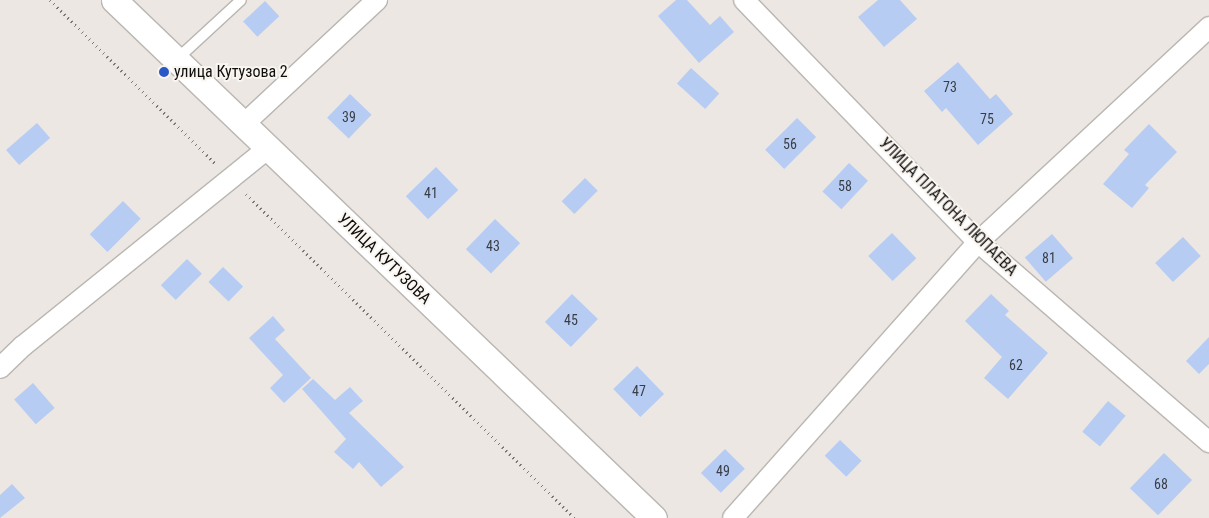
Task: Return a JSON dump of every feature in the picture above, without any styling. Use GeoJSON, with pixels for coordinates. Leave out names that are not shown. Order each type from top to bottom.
{"type":"FeatureCollection","features":[{"type":"Feature","properties":{"kind":"street","name":"УЛИЦА КУТУЗОВА"},"geometry":{"type":"LineString","coordinates":[[114,0],[654,518]]}},
{"type":"Feature","properties":{"kind":"street"},"geometry":{"type":"LineString","coordinates":[[244,124],[377,0]]}},
{"type":"Feature","properties":{"kind":"street","name":"УЛИЦА ПЛАТОНА ЛЮПАЕВА"},"geometry":{"type":"LineString","coordinates":[[744,0],[978,242],[1209,442]]}},
{"type":"Feature","properties":{"kind":"street"},"geometry":{"type":"LineString","coordinates":[[733,518],[978,242],[1209,27]]}},
{"type":"Feature","properties":{"kind":"street"},"geometry":{"type":"LineString","coordinates":[[0,368],[23,346],[268,148]]}},
{"type":"Feature","properties":{"kind":"lane"},"geometry":{"type":"LineString","coordinates":[[176,60],[241,0]]}},
{"type":"Feature","properties":{"kind":"path"},"geometry":{"type":"LineString","coordinates":[[50,0],[575,518]]}},
{"type":"Feature","properties":{"kind":"building"},"geometry":{"type":"Polygon","coordinates":[[[676,0],[687,0],[710,25],[720,16],[734,32],[699,63],[658,16],[676,0]]]}},
{"type":"Feature","properties":{"kind":"building"},"geometry":{"type":"Polygon","coordinates":[[[878,0],[900,0],[917,19],[884,47],[858,17],[878,0]]]}},
{"type":"Feature","properties":{"kind":"building"},"geometry":{"type":"Polygon","coordinates":[[[265,1],[279,16],[257,37],[243,21],[265,1]]]}},
{"type":"Feature","properties":{"kind":"building"},"geometry":{"type":"Polygon","coordinates":[[[958,62],[990,99],[996,94],[1013,114],[978,145],[946,108],[942,112],[924,91],[958,62]]]}},
{"type":"Feature","properties":{"kind":"building"},"geometry":{"type":"Polygon","coordinates":[[[691,68],[719,93],[705,109],[677,84],[691,68]]]}},
{"type":"Feature","properties":{"kind":"building"},"geometry":{"type":"Polygon","coordinates":[[[350,94],[372,115],[349,139],[327,118],[350,94]]]}},
{"type":"Feature","properties":{"kind":"building"},"geometry":{"type":"Polygon","coordinates":[[[797,118],[816,137],[784,169],[765,150],[797,118]]]}},
{"type":"Feature","properties":{"kind":"building"},"geometry":{"type":"Polygon","coordinates":[[[37,123],[50,138],[19,165],[6,150],[37,123]]]}},
{"type":"Feature","properties":{"kind":"building"},"geometry":{"type":"Polygon","coordinates":[[[1149,124],[1177,152],[1145,185],[1149,188],[1132,208],[1103,184],[1129,154],[1124,150],[1149,124]]]}},
{"type":"Feature","properties":{"kind":"building"},"geometry":{"type":"Polygon","coordinates":[[[849,163],[868,181],[841,209],[822,192],[849,163]]]}},
{"type":"Feature","properties":{"kind":"building"},"geometry":{"type":"Polygon","coordinates":[[[436,167],[458,190],[428,219],[406,196],[436,167]]]}},
{"type":"Feature","properties":{"kind":"building"},"geometry":{"type":"Polygon","coordinates":[[[585,178],[598,191],[574,214],[562,201],[585,178]]]}},
{"type":"Feature","properties":{"kind":"building"},"geometry":{"type":"Polygon","coordinates":[[[123,201],[141,219],[107,252],[90,234],[123,201]]]}},
{"type":"Feature","properties":{"kind":"building"},"geometry":{"type":"Polygon","coordinates":[[[495,219],[520,243],[491,274],[466,249],[495,219]]]}},
{"type":"Feature","properties":{"kind":"building"},"geometry":{"type":"Polygon","coordinates":[[[892,233],[916,258],[893,281],[868,256],[892,233]]]}},
{"type":"Feature","properties":{"kind":"building"},"geometry":{"type":"Polygon","coordinates":[[[1052,234],[1073,258],[1046,282],[1025,258],[1052,234]]]}},
{"type":"Feature","properties":{"kind":"building"},"geometry":{"type":"Polygon","coordinates":[[[1183,237],[1201,256],[1173,282],[1155,263],[1183,237]]]}},
{"type":"Feature","properties":{"kind":"building"},"geometry":{"type":"Polygon","coordinates":[[[187,259],[202,274],[176,300],[161,285],[187,259]]]}},
{"type":"Feature","properties":{"kind":"building"},"geometry":{"type":"Polygon","coordinates":[[[223,267],[243,286],[229,302],[208,282],[223,267]]]}},
{"type":"Feature","properties":{"kind":"building"},"geometry":{"type":"Polygon","coordinates":[[[572,294],[598,319],[571,347],[545,322],[572,294]]]}},
{"type":"Feature","properties":{"kind":"building"},"geometry":{"type":"Polygon","coordinates":[[[991,294],[1009,311],[1005,315],[1048,353],[1008,399],[984,378],[1002,357],[965,321],[991,294]]]}},
{"type":"Feature","properties":{"kind":"building"},"geometry":{"type":"Polygon","coordinates":[[[273,316],[285,330],[275,339],[311,378],[284,403],[270,388],[283,375],[249,338],[273,316]]]}},
{"type":"Feature","properties":{"kind":"building"},"geometry":{"type":"Polygon","coordinates":[[[1209,337],[1209,364],[1199,374],[1186,361],[1209,337]]]}},
{"type":"Feature","properties":{"kind":"building"},"geometry":{"type":"Polygon","coordinates":[[[637,366],[664,394],[640,417],[613,389],[637,366]]]}},
{"type":"Feature","properties":{"kind":"building"},"geometry":{"type":"Polygon","coordinates":[[[313,379],[335,400],[350,387],[363,401],[349,413],[404,467],[381,487],[359,462],[353,469],[334,452],[346,439],[302,389],[313,379]]]}},
{"type":"Feature","properties":{"kind":"building"},"geometry":{"type":"Polygon","coordinates":[[[33,383],[55,408],[36,424],[14,399],[33,383]]]}},
{"type":"Feature","properties":{"kind":"building"},"geometry":{"type":"Polygon","coordinates":[[[1108,401],[1126,416],[1100,446],[1082,432],[1108,401]]]}},
{"type":"Feature","properties":{"kind":"building"},"geometry":{"type":"Polygon","coordinates":[[[840,440],[862,461],[846,477],[825,456],[840,440]]]}},
{"type":"Feature","properties":{"kind":"building"},"geometry":{"type":"Polygon","coordinates":[[[725,449],[745,469],[721,493],[701,473],[725,449]]]}},
{"type":"Feature","properties":{"kind":"building"},"geometry":{"type":"Polygon","coordinates":[[[1164,453],[1192,480],[1158,515],[1130,488],[1164,453]]]}},
{"type":"Feature","properties":{"kind":"building"},"geometry":{"type":"Polygon","coordinates":[[[12,484],[25,498],[0,518],[0,495],[12,484]]]}},
{"type":"Feature","properties":{"kind":"place","name":"улица Кутузова 2"},"geometry":{"type":"Point","coordinates":[164,72]}}]}
